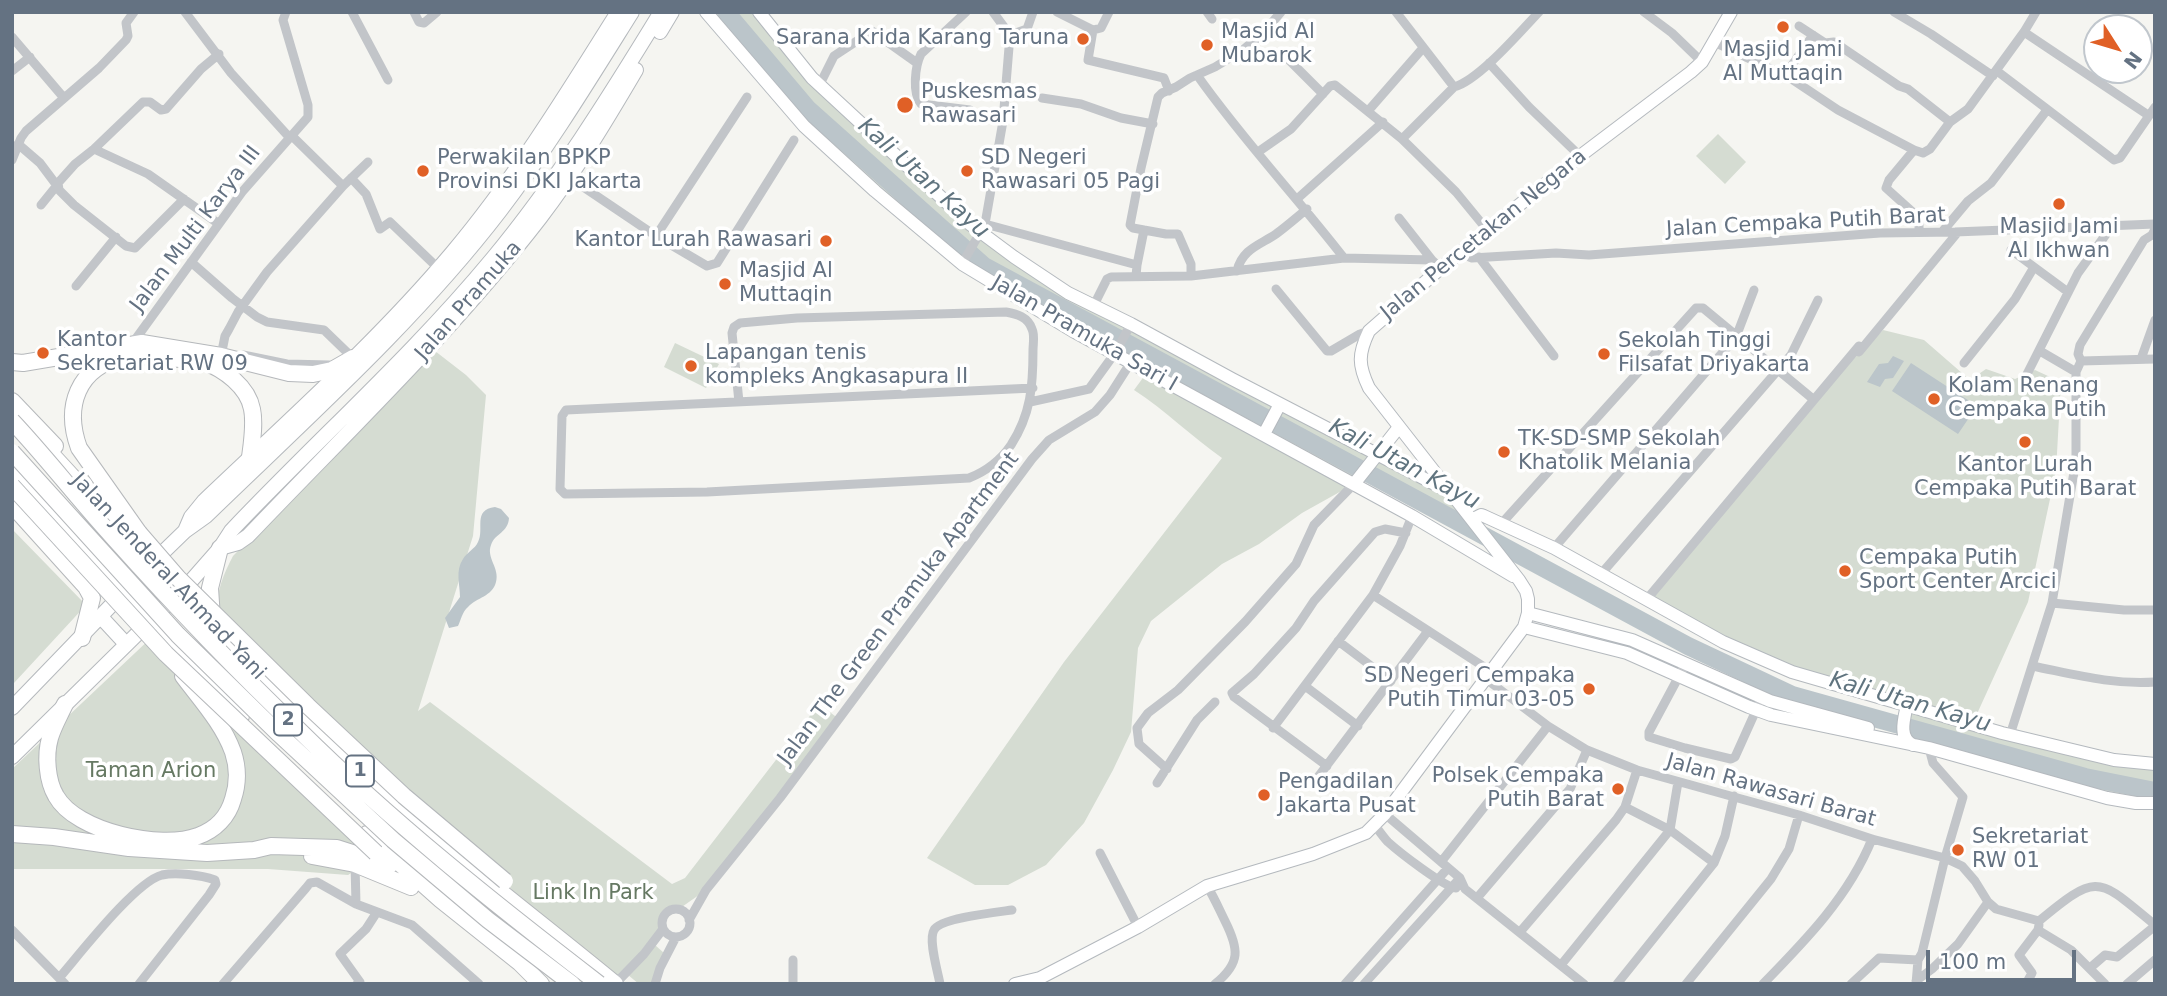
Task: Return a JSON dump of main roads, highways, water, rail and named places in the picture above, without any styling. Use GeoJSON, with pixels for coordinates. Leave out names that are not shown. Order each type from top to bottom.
{"type":"FeatureCollection","features":[{"type":"Feature","properties":{"kind":"highway"},"geometry":{"type":"LineString","coordinates":[[139,533],[79,448],[74,435],[74,397],[94,372],[137,350],[142,343],[222,352],[289,373],[313,374],[331,370],[347,362]]}},
{"type":"Feature","properties":{"kind":"highway"},"geometry":{"type":"LineString","coordinates":[[12,362],[137,350],[203,362],[224,373],[243,388],[252,407],[250,457]]}},
{"type":"Feature","properties":{"kind":"highway"},"geometry":{"type":"LineString","coordinates":[[12,401],[139,533],[178,578],[404,796],[505,881],[537,921]]}},
{"type":"Feature","properties":{"kind":"highway","name":"Jalan Jenderal Ahmad Yani"},"geometry":{"type":"LineString","coordinates":[[12,411],[214,629],[300,715],[392,801],[530,917],[615,984]]}},
{"type":"Feature","properties":{"kind":"highway","name":"2"},"geometry":{"type":"LineString","coordinates":[[12,421],[112,536],[301,733],[412,834],[599,984]]}},
{"type":"Feature","properties":{"kind":"highway","name":"2"},"geometry":{"type":"LineString","coordinates":[[12,453],[178,635],[279,734],[393,840],[488,920],[572,984]]}},
{"type":"Feature","properties":{"kind":"highway","name":"Jalan Jenderal Ahmad Yani"},"geometry":{"type":"LineString","coordinates":[[12,469],[150,621],[260,735],[390,856],[520,963],[536,980]]}},
{"type":"Feature","properties":{"kind":"highway"},"geometry":{"type":"LineString","coordinates":[[12,486],[166,654],[411,887],[516,970],[536,980]]}},
{"type":"Feature","properties":{"kind":"highway"},"geometry":{"type":"LineString","coordinates":[[12,505],[86,587],[92,598],[82,638]]}},
{"type":"Feature","properties":{"kind":"highway"},"geometry":{"type":"LineString","coordinates":[[214,629],[210,588],[220,548]]}},
{"type":"Feature","properties":{"kind":"highway"},"geometry":{"type":"LineString","coordinates":[[65,704],[50,739],[47,756],[55,796],[69,811],[103,831],[161,841],[198,836],[220,823],[231,806],[237,788],[237,770],[233,752],[222,729],[166,654]]}},
{"type":"Feature","properties":{"kind":"highway"},"geometry":{"type":"LineString","coordinates":[[12,834],[129,848],[207,853],[254,850],[271,846],[337,848],[390,865]]}},
{"type":"Feature","properties":{"kind":"highway"},"geometry":{"type":"LineString","coordinates":[[254,850],[270,854],[322,857],[411,887]]}},
{"type":"Feature","properties":{"kind":"main road","name":"Jalan Pramuka"},"geometry":{"type":"LineString","coordinates":[[185,531],[197,508],[347,362],[438,268],[506,185],[618,12]]}},
{"type":"Feature","properties":{"kind":"main road","name":"Jalan Pramuka"},"geometry":{"type":"LineString","coordinates":[[12,708],[152,563],[185,531],[206,516],[374,353],[454,267],[500,211],[570,111],[632,12]]}},
{"type":"Feature","properties":{"kind":"main road","name":"Jalan Pramuka"},"geometry":{"type":"LineString","coordinates":[[220,548],[238,543],[248,536],[435,343],[486,285],[541,217],[661,12]]}},
{"type":"Feature","properties":{"kind":"main road","name":"Jalan Pramuka"},"geometry":{"type":"LineString","coordinates":[[12,757],[179,592],[220,548],[231,531],[417,345],[591,145],[672,12]]}},
{"type":"Feature","properties":{"kind":"main road"},"geometry":{"type":"LineString","coordinates":[[500,211],[506,185]]}},
{"type":"Feature","properties":{"kind":"main road"},"geometry":{"type":"LineString","coordinates":[[417,345],[435,343]]}},
{"type":"Feature","properties":{"kind":"main road"},"geometry":{"type":"LineString","coordinates":[[347,362],[374,353]]}},
{"type":"Feature","properties":{"kind":"main road"},"geometry":{"type":"LineString","coordinates":[[101,617],[126,644]]}},
{"type":"Feature","properties":{"kind":"waterway","name":"Kali Utan Kayu"},"geometry":{"type":"LineString","coordinates":[[726,12],[808,109],[984,266],[1688,646],[1792,695],[2085,777],[2155,791]]}},
{"type":"Feature","properties":{"kind":"place","name":"Masjid Jami Al Muttaqin"},"geometry":{"type":"Point","coordinates":[1783,27]}},
{"type":"Feature","properties":{"kind":"place","name":"Sarana Krida Karang Taruna"},"geometry":{"type":"Point","coordinates":[1083,39]}},
{"type":"Feature","properties":{"kind":"place","name":"Masjid Al Mubarok"},"geometry":{"type":"Point","coordinates":[1207,45]}},
{"type":"Feature","properties":{"kind":"place","name":"Puskesmas Rawasari"},"geometry":{"type":"Point","coordinates":[905,105]}},
{"type":"Feature","properties":{"kind":"place","name":"Perwakilan BPKP Provinsi DKI Jakarta"},"geometry":{"type":"Point","coordinates":[423,171]}},
{"type":"Feature","properties":{"kind":"place","name":"SD Negeri Rawasari 05 Pagi"},"geometry":{"type":"Point","coordinates":[967,171]}},
{"type":"Feature","properties":{"kind":"place","name":"Masjid Jami Al Ikhwan"},"geometry":{"type":"Point","coordinates":[2059,204]}},
{"type":"Feature","properties":{"kind":"place","name":"Kantor Lurah Rawasari"},"geometry":{"type":"Point","coordinates":[826,241]}},
{"type":"Feature","properties":{"kind":"place","name":"Masjid Al Muttaqin"},"geometry":{"type":"Point","coordinates":[725,284]}},
{"type":"Feature","properties":{"kind":"place","name":"Kantor Sekretariat RW 09"},"geometry":{"type":"Point","coordinates":[43,353]}},
{"type":"Feature","properties":{"kind":"place","name":"Sekolah Tinggi Filsafat Driyakarta"},"geometry":{"type":"Point","coordinates":[1604,354]}},
{"type":"Feature","properties":{"kind":"place","name":"Lapangan tenis kompleks Angkasapura II"},"geometry":{"type":"Point","coordinates":[691,366]}},
{"type":"Feature","properties":{"kind":"place","name":"Kolam Renang Cempaka Putih"},"geometry":{"type":"Point","coordinates":[1934,399]}},
{"type":"Feature","properties":{"kind":"place","name":"Kantor Lurah Cempaka Putih Barat"},"geometry":{"type":"Point","coordinates":[2025,442]}},
{"type":"Feature","properties":{"kind":"place","name":"TK-SD-SMP Sekolah Khatolik Melania"},"geometry":{"type":"Point","coordinates":[1504,452]}},
{"type":"Feature","properties":{"kind":"place","name":"Cempaka Putih Sport Center Arcici"},"geometry":{"type":"Point","coordinates":[1845,571]}},
{"type":"Feature","properties":{"kind":"place","name":"SD Negeri Cempaka Putih Timur 03-05"},"geometry":{"type":"Point","coordinates":[1589,689]}},
{"type":"Feature","properties":{"kind":"place","name":"Polsek Cempaka Putih Barat"},"geometry":{"type":"Point","coordinates":[1618,789]}},
{"type":"Feature","properties":{"kind":"place","name":"Pengadilan Jakarta Pusat"},"geometry":{"type":"Point","coordinates":[1264,795]}},
{"type":"Feature","properties":{"kind":"place","name":"Sekretariat RW 01"},"geometry":{"type":"Point","coordinates":[1958,850]}},
{"type":"Feature","properties":{"kind":"park label","name":"Taman Arion"},"geometry":{"type":"Point","coordinates":[151,772]}},
{"type":"Feature","properties":{"kind":"park label","name":"Link In Park"},"geometry":{"type":"Point","coordinates":[593,894]}}]}
